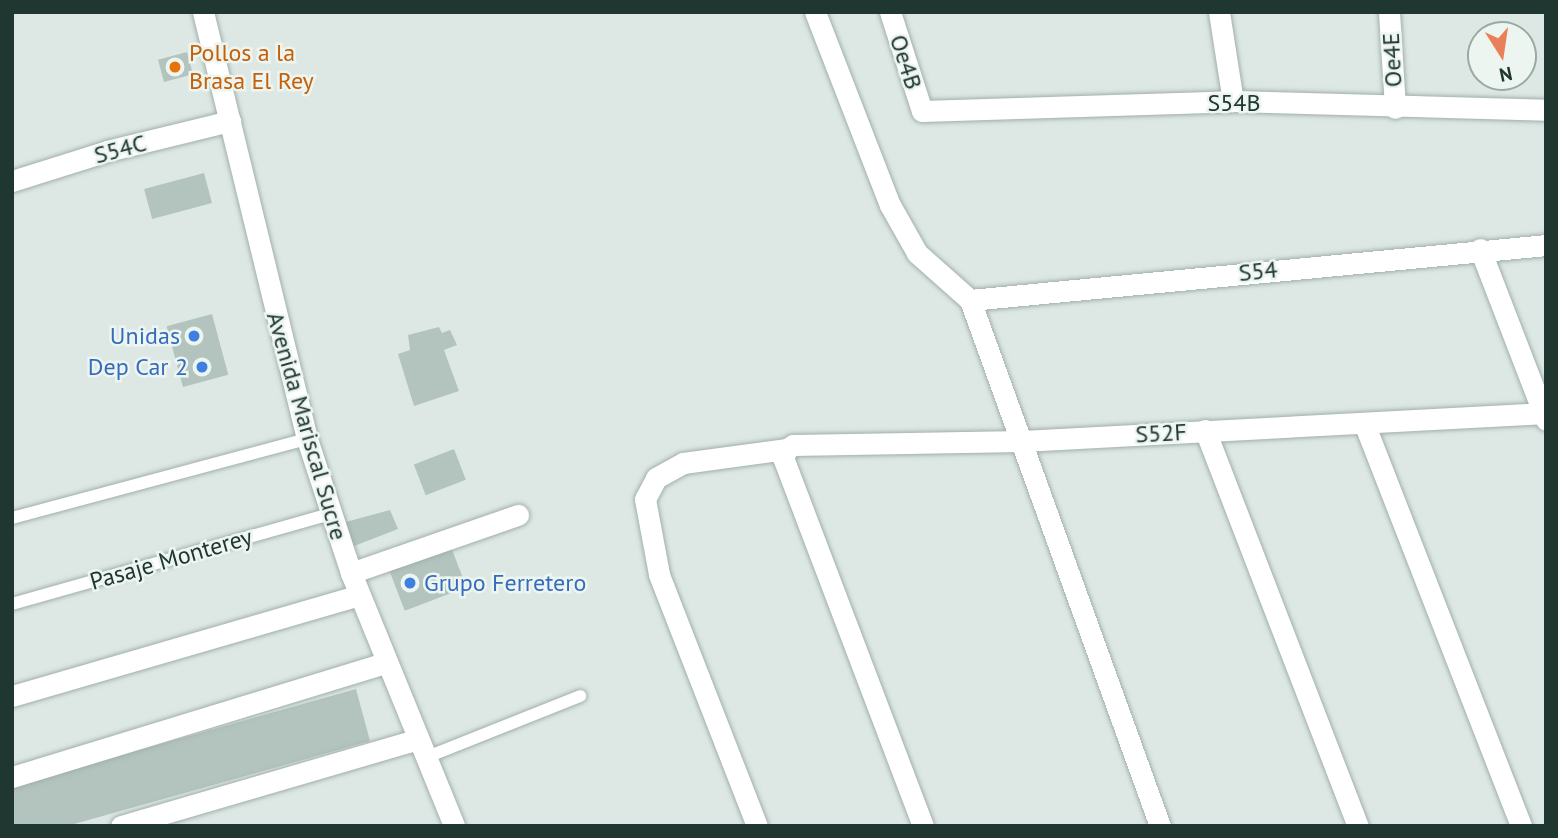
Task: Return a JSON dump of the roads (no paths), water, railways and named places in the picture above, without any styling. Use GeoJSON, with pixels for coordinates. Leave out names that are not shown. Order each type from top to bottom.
{"type":"FeatureCollection","features":[{"type":"Feature","properties":{"kind":"street","name":"Avenida Mariscal Sucre"},"geometry":{"type":"LineString","coordinates":[[203,12],[307,439],[351,573],[454,826]]}},
{"type":"Feature","properties":{"kind":"street"},"geometry":{"type":"LineString","coordinates":[[815,12],[890,205],[917,253],[970,300],[1160,826]]}},
{"type":"Feature","properties":{"kind":"street","name":"Oe4B"},"geometry":{"type":"LineString","coordinates":[[890,12],[922,111]]}},
{"type":"Feature","properties":{"kind":"street"},"geometry":{"type":"LineString","coordinates":[[1219,12],[1233,101]]}},
{"type":"Feature","properties":{"kind":"street","name":"Oe4E"},"geometry":{"type":"LineString","coordinates":[[1389,12],[1395,107]]}},
{"type":"Feature","properties":{"kind":"street","name":"S54B"},"geometry":{"type":"LineString","coordinates":[[922,111],[1233,101],[1546,110]]}},
{"type":"Feature","properties":{"kind":"street","name":"S54C"},"geometry":{"type":"LineString","coordinates":[[12,181],[107,151],[230,121]]}},
{"type":"Feature","properties":{"kind":"street","name":"S54"},"geometry":{"type":"LineString","coordinates":[[970,300],[1480,249],[1546,246]]}},
{"type":"Feature","properties":{"kind":"street"},"geometry":{"type":"LineString","coordinates":[[1480,249],[1545,415]]}},
{"type":"Feature","properties":{"kind":"street","name":"S52F"},"geometry":{"type":"LineString","coordinates":[[757,826],[659,575],[645,499],[656,478],[683,463],[785,453],[793,445],[1023,441],[1545,415]]}},
{"type":"Feature","properties":{"kind":"street"},"geometry":{"type":"LineString","coordinates":[[1364,423],[1521,826]]}},
{"type":"Feature","properties":{"kind":"street"},"geometry":{"type":"LineString","coordinates":[[1205,430],[1358,826]]}},
{"type":"Feature","properties":{"kind":"street"},"geometry":{"type":"LineString","coordinates":[[785,453],[923,826]]}},
{"type":"Feature","properties":{"kind":"street"},"geometry":{"type":"LineString","coordinates":[[351,573],[519,515]]}},
{"type":"Feature","properties":{"kind":"street"},"geometry":{"type":"LineString","coordinates":[[12,696],[360,595]]}},
{"type":"Feature","properties":{"kind":"street"},"geometry":{"type":"LineString","coordinates":[[12,777],[387,662]]}},
{"type":"Feature","properties":{"kind":"street"},"geometry":{"type":"LineString","coordinates":[[121,826],[423,748]]}},
{"type":"Feature","properties":{"kind":"lane"},"geometry":{"type":"LineString","coordinates":[[12,518],[307,439]]}},
{"type":"Feature","properties":{"kind":"lane","name":"Pasaje Monterey"},"geometry":{"type":"LineString","coordinates":[[12,604],[331,514]]}},
{"type":"Feature","properties":{"kind":"lane"},"geometry":{"type":"LineString","coordinates":[[423,748],[580,696]]}},
{"type":"Feature","properties":{"kind":"place","name":"Pollos a la Brasa El Rey"},"geometry":{"type":"Point","coordinates":[175,67]}},
{"type":"Feature","properties":{"kind":"place","name":"Unidas"},"geometry":{"type":"Point","coordinates":[194,336]}},
{"type":"Feature","properties":{"kind":"place","name":"Dep Car 2"},"geometry":{"type":"Point","coordinates":[202,367]}},
{"type":"Feature","properties":{"kind":"place","name":"Grupo Ferretero"},"geometry":{"type":"Point","coordinates":[410,583]}}]}
